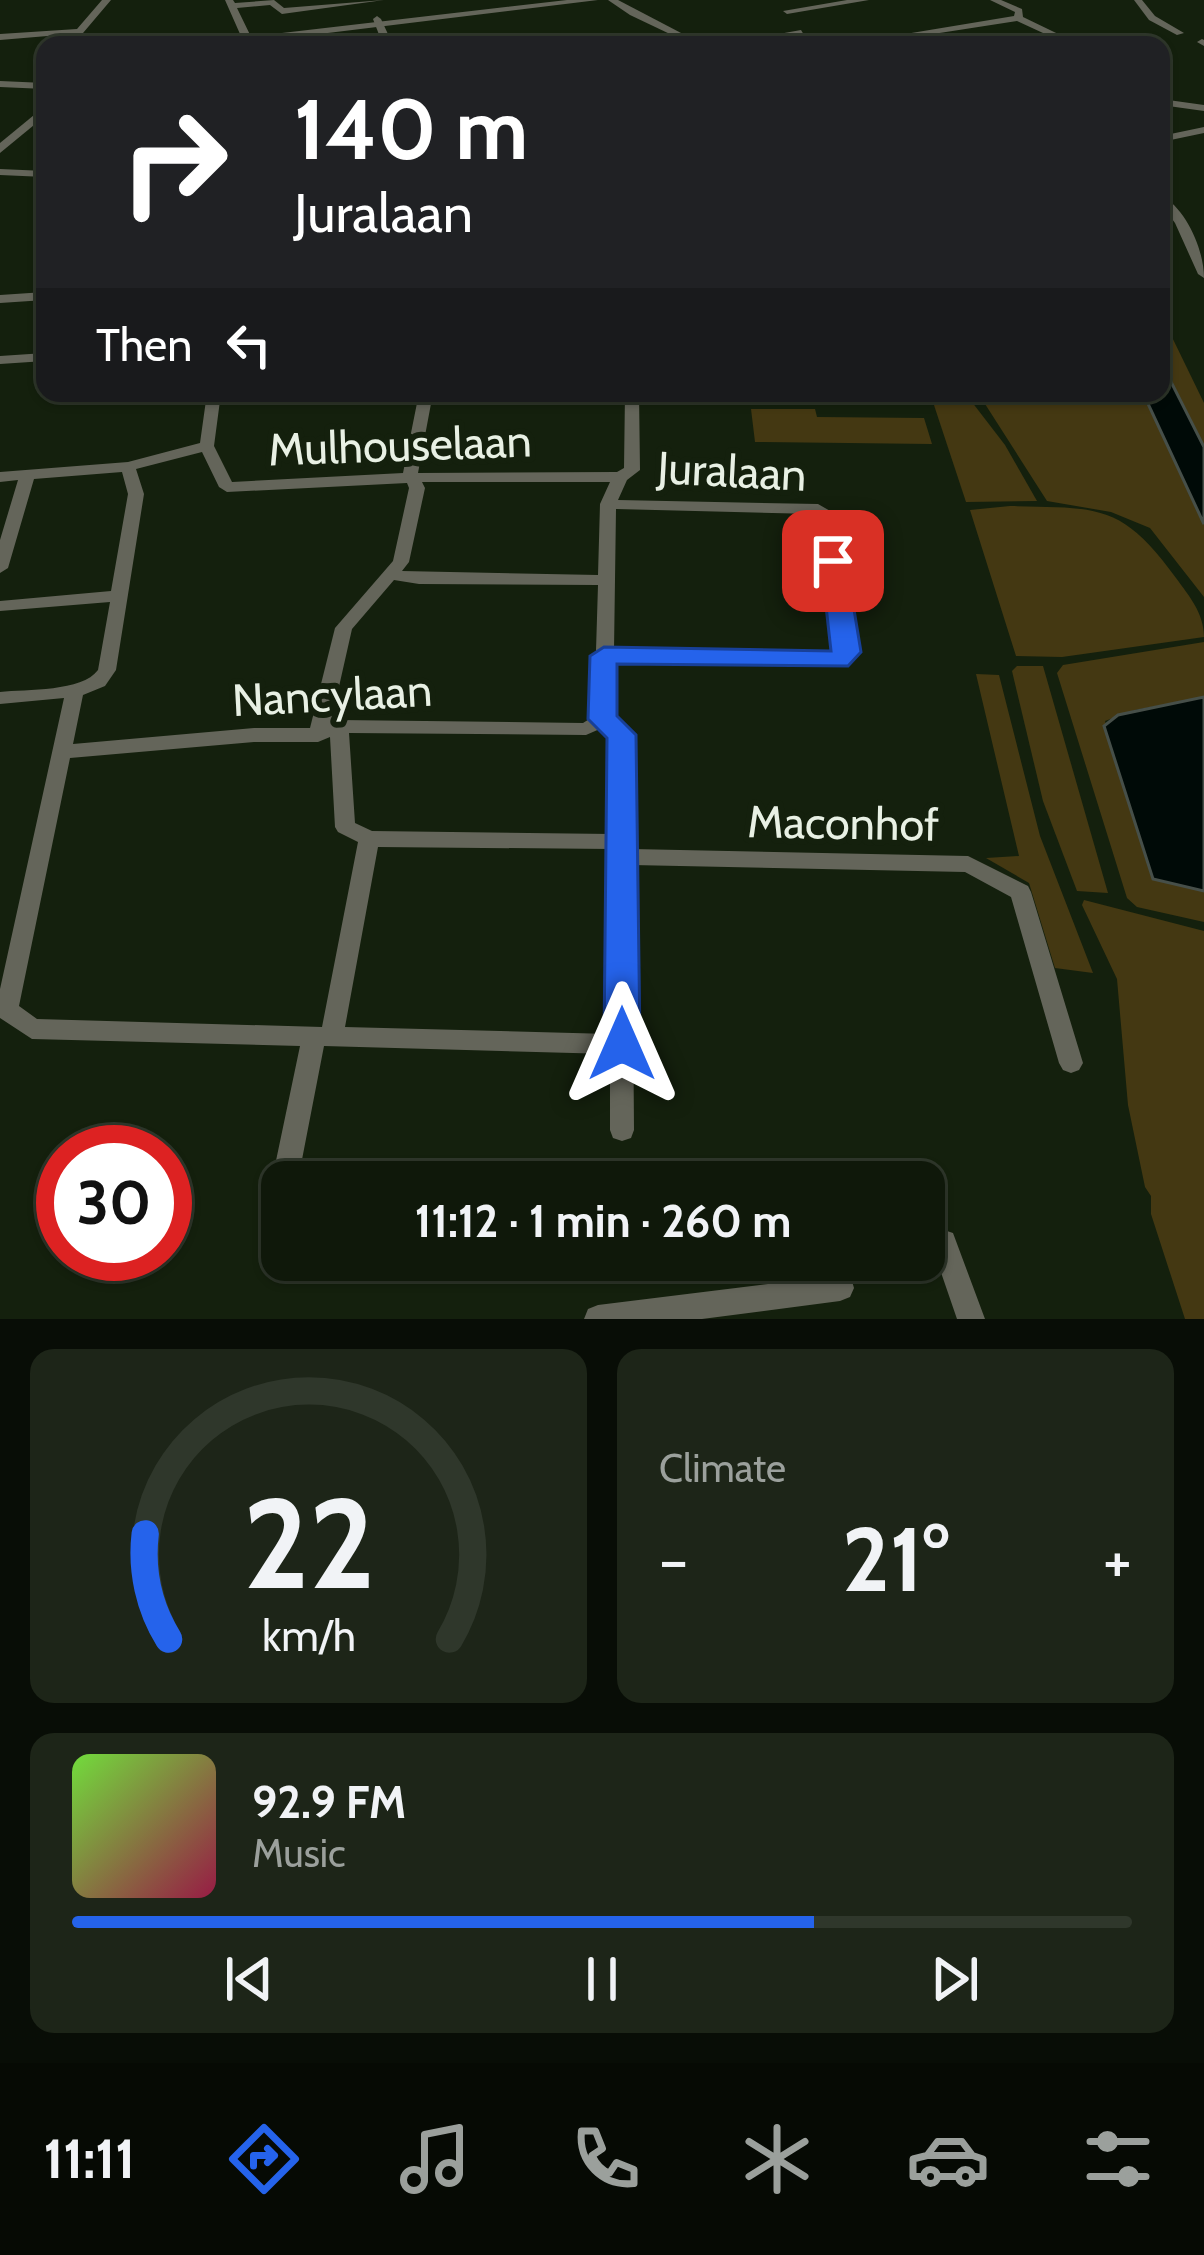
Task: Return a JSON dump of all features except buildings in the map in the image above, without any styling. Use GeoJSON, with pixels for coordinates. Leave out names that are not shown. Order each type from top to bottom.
{"type":"FeatureCollection","features":[{"type":"Feature","properties":{"kind":"street"},"geometry":{"type":"LineString","coordinates":[[0,37],[80,31],[107,0]]}},
{"type":"Feature","properties":{"kind":"street"},"geometry":{"type":"LineString","coordinates":[[244,36],[230,3],[272,2],[282,11],[380,0]]}},
{"type":"Feature","properties":{"kind":"street"},"geometry":{"type":"LineString","coordinates":[[276,36],[551,0]]}},
{"type":"Feature","properties":{"kind":"street"},"geometry":{"type":"LineString","coordinates":[[379,22],[593,0]]}},
{"type":"Feature","properties":{"kind":"street"},"geometry":{"type":"LineString","coordinates":[[612,0],[639,19],[670,26],[685,36]]}},
{"type":"Feature","properties":{"kind":"street"},"geometry":{"type":"LineString","coordinates":[[806,36],[776,19],[782,9],[865,0]]}},
{"type":"Feature","properties":{"kind":"street"},"geometry":{"type":"LineString","coordinates":[[994,0],[1019,11],[1018,18]]}},
{"type":"Feature","properties":{"kind":"street"},"geometry":{"type":"LineString","coordinates":[[1138,0],[1152,18],[1180,32]]}},
{"type":"Feature","properties":{"kind":"street"},"geometry":{"type":"LineString","coordinates":[[902,36],[1018,18],[1057,36]]}},
{"type":"Feature","properties":{"kind":"street"},"geometry":{"type":"LineString","coordinates":[[379,22],[384,36]]}},
{"type":"Feature","properties":{"kind":"street"},"geometry":{"type":"LineString","coordinates":[[0,84],[36,86]]}},
{"type":"Feature","properties":{"kind":"street"},"geometry":{"type":"LineString","coordinates":[[0,134],[36,103]]}},
{"type":"Feature","properties":{"kind":"street"},"geometry":{"type":"LineString","coordinates":[[1170,103],[1204,108]]}},
{"type":"Feature","properties":{"kind":"street"},"geometry":{"type":"LineString","coordinates":[[0,149],[36,118]]}},
{"type":"Feature","properties":{"kind":"street"},"geometry":{"type":"LineString","coordinates":[[1170,137],[1204,130]]}},
{"type":"Feature","properties":{"kind":"street"},"geometry":{"type":"LineString","coordinates":[[0,172],[36,174]]}},
{"type":"Feature","properties":{"kind":"street"},"geometry":{"type":"LineString","coordinates":[[1170,208],[1180,219],[1186,243],[1204,274]]}},
{"type":"Feature","properties":{"kind":"street"},"geometry":{"type":"LineString","coordinates":[[0,298],[36,296]]}},
{"type":"Feature","properties":{"kind":"street"},"geometry":{"type":"LineString","coordinates":[[0,360],[36,358]]}},
{"type":"Feature","properties":{"kind":"street"},"geometry":{"type":"LineString","coordinates":[[0,477],[128,467],[207,446],[213,402]]}},
{"type":"Feature","properties":{"kind":"street"},"geometry":{"type":"LineString","coordinates":[[290,1161],[369,839],[345,826],[328,731],[344,628],[401,562],[417,488],[410,470],[424,402]]}},
{"type":"Feature","properties":{"kind":"street"},"geometry":{"type":"LineString","coordinates":[[622,1130],[622,735],[603,719],[604,580],[608,504],[620,477],[632,470],[632,402]]}},
{"type":"Feature","properties":{"kind":"street","name":"Mulhouselaan"},"geometry":{"type":"LineString","coordinates":[[207,446],[227,487],[620,477]]}},
{"type":"Feature","properties":{"kind":"street"},"geometry":{"type":"LineString","coordinates":[[0,698],[75,691],[99,682],[106,670],[136,494],[128,467]]}},
{"type":"Feature","properties":{"kind":"street"},"geometry":{"type":"LineString","coordinates":[[0,568],[27,475]]}},
{"type":"Feature","properties":{"kind":"street","name":"Juralaan"},"geometry":{"type":"LineString","coordinates":[[604,656],[838,660],[848,652],[826,515],[818,509],[608,504]]}},
{"type":"Feature","properties":{"kind":"street"},"geometry":{"type":"LineString","coordinates":[[392,575],[604,580]]}},
{"type":"Feature","properties":{"kind":"street"},"geometry":{"type":"LineString","coordinates":[[0,606],[119,596]]}},
{"type":"Feature","properties":{"kind":"street"},"geometry":{"type":"LineString","coordinates":[[75,691],[7,1010],[32,1029],[622,1044]]}},
{"type":"Feature","properties":{"kind":"street","name":"Nancylaan"},"geometry":{"type":"LineString","coordinates":[[63,752],[328,731],[586,729],[603,719]]}},
{"type":"Feature","properties":{"kind":"street","name":"Maconhof"},"geometry":{"type":"LineString","coordinates":[[369,839],[968,864],[1020,892],[1071,1063]]}},
{"type":"Feature","properties":{"kind":"street"},"geometry":{"type":"LineString","coordinates":[[945,1245],[971,1319]]}},
{"type":"Feature","properties":{"kind":"street"},"geometry":{"type":"LineString","coordinates":[[598,1319],[840,1288],[838,1281]]}},
{"type":"Feature","properties":{"kind":"shaded area"},"geometry":{"type":"Polygon","coordinates":[[[1170,333],[1204,403],[1204,447],[1170,380],[1170,333]]]}},
{"type":"Feature","properties":{"kind":"shaded area"},"geometry":{"type":"Polygon","coordinates":[[[1170,380],[1204,447],[1204,524],[1147,402],[1170,402],[1170,380]]]}},
{"type":"Feature","properties":{"kind":"shaded area"},"geometry":{"type":"Polygon","coordinates":[[[933,402],[972,402],[1005,445],[1037,501],[966,502],[933,402]]]}},
{"type":"Feature","properties":{"kind":"shaded area"},"geometry":{"type":"Polygon","coordinates":[[[984,402],[1147,402],[1204,524],[1204,597],[1150,528],[1111,512],[1047,501],[984,402]]]}},
{"type":"Feature","properties":{"kind":"shaded area"},"geometry":{"type":"Polygon","coordinates":[[[751,409],[815,409],[817,417],[924,418],[932,444],[755,442],[751,409]]]}},
{"type":"Feature","properties":{"kind":"shaded area"},"geometry":{"type":"Polygon","coordinates":[[[1010,506],[1087,510],[1123,523],[1157,553],[1186,591],[1199,613],[1204,637],[1062,657],[1016,656],[970,510],[1010,506]]]}},
{"type":"Feature","properties":{"kind":"shaded area"},"geometry":{"type":"Polygon","coordinates":[[[1204,642],[1204,697],[1135,710],[1105,721],[1153,879],[1204,891],[1204,922],[1137,907],[1127,898],[1057,673],[1063,665],[1204,642]]]}},
{"type":"Feature","properties":{"kind":"shaded area"},"geometry":{"type":"Polygon","coordinates":[[[1017,666],[1043,666],[1108,893],[1077,891],[1043,801],[1012,671],[1017,666]]]}},
{"type":"Feature","properties":{"kind":"shaded area"},"geometry":{"type":"Polygon","coordinates":[[[976,674],[999,675],[1040,836],[1093,973],[1055,968],[1029,883],[986,858],[1019,856],[976,674]]]}},
{"type":"Feature","properties":{"kind":"shaded area"},"geometry":{"type":"Polygon","coordinates":[[[1204,697],[1204,891],[1153,879],[1104,726],[1118,715],[1204,697]]]}},
{"type":"Feature","properties":{"kind":"shaded area"},"geometry":{"type":"Polygon","coordinates":[[[1084,900],[1204,931],[1204,1319],[1185,1319],[1151,1214],[1151,1196],[1145,1187],[1128,1105],[1117,979],[1082,905],[1084,900]]]}},
{"type":"Feature","properties":{"kind":"route"},"geometry":{"type":"LineString","coordinates":[[622,1044],[622,735],[603,719],[604,656],[838,660],[848,652],[833,561]]}}]}
